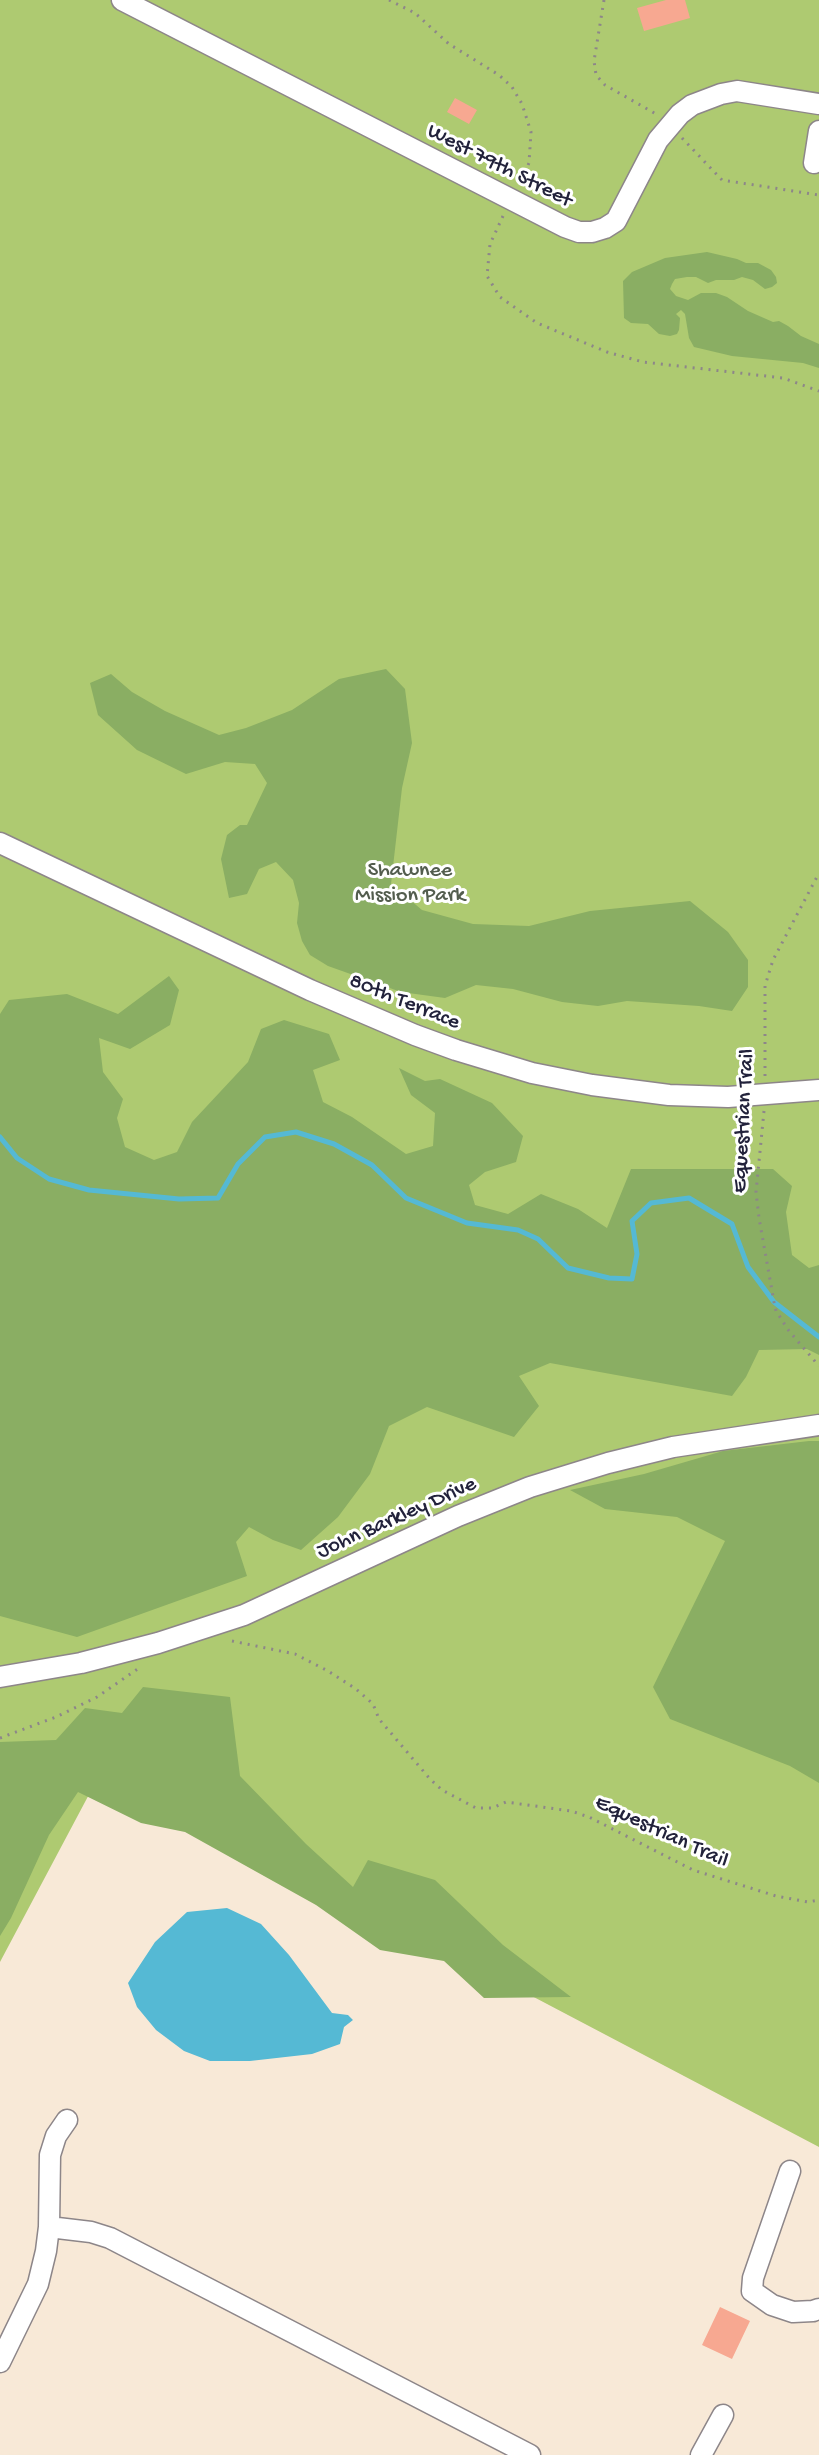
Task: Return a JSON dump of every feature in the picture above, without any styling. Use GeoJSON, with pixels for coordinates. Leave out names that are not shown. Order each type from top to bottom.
{"type":"FeatureCollection","features":[{"type":"Feature","properties":{"kind":"street","name":"West 79th Street"},"geometry":{"type":"LineString","coordinates":[[122,0],[579,232],[592,232],[616,221],[658,140],[692,105],[737,91],[819,104]]}},
{"type":"Feature","properties":{"kind":"street"},"geometry":{"type":"LineString","coordinates":[[814,163],[819,131]]}},
{"type":"Feature","properties":{"kind":"street","name":"80th Terrace"},"geometry":{"type":"LineString","coordinates":[[0,843],[310,990],[456,1050],[532,1073],[669,1095],[728,1097],[819,1090]]}},
{"type":"Feature","properties":{"kind":"street","name":"John Barkley Drive"},"geometry":{"type":"LineString","coordinates":[[0,1677],[81,1663],[158,1643],[244,1615],[458,1516],[530,1487],[673,1447],[819,1425]]}},
{"type":"Feature","properties":{"kind":"street"},"geometry":{"type":"LineString","coordinates":[[0,2362],[38,2284],[49,2227],[50,2155],[56,2136],[67,2120]]}},
{"type":"Feature","properties":{"kind":"street"},"geometry":{"type":"LineString","coordinates":[[790,2171],[753,2278],[752,2291],[772,2305],[793,2312],[819,2309]]}},
{"type":"Feature","properties":{"kind":"street"},"geometry":{"type":"LineString","coordinates":[[49,2227],[91,2232],[110,2238],[530,2455]]}},
{"type":"Feature","properties":{"kind":"street"},"geometry":{"type":"LineString","coordinates":[[701,2455],[723,2415]]}},
{"type":"Feature","properties":{"kind":"path"},"geometry":{"type":"LineString","coordinates":[[389,0],[415,13],[449,44],[499,75],[512,87],[522,104],[531,132],[529,163],[524,176]]}},
{"type":"Feature","properties":{"kind":"path"},"geometry":{"type":"LineString","coordinates":[[604,0],[594,61],[596,75],[605,85],[661,117]]}},
{"type":"Feature","properties":{"kind":"path"},"geometry":{"type":"LineString","coordinates":[[676,132],[722,180],[819,195]]}},
{"type":"Feature","properties":{"kind":"path"},"geometry":{"type":"LineString","coordinates":[[507,209],[490,244],[487,276],[500,297],[537,323],[607,352],[643,362],[783,378],[819,391]]}},
{"type":"Feature","properties":{"kind":"path","name":"Equestrian Trail"},"geometry":{"type":"LineString","coordinates":[[819,873],[773,960],[765,986],[764,1094],[756,1192],[776,1311],[819,1366]]}},
{"type":"Feature","properties":{"kind":"path","name":"Equestrian Trail"},"geometry":{"type":"LineString","coordinates":[[230,1640],[295,1654],[356,1689],[373,1704],[379,1719],[430,1779],[442,1790],[476,1808],[492,1808],[506,1802],[571,1811],[589,1817],[693,1870],[776,1896],[808,1902],[819,1900]]}},
{"type":"Feature","properties":{"kind":"path"},"geometry":{"type":"LineString","coordinates":[[0,1738],[56,1717],[97,1697],[145,1663]]}},
{"type":"Feature","properties":{"kind":"green space","name":"Shawnee Mission Park"},"geometry":{"type":"Polygon","coordinates":[[[0,0],[819,0],[819,2147],[102,1770],[0,1962],[0,0]]]}},
{"type":"Feature","properties":{"kind":"green space"},"geometry":{"type":"Polygon","coordinates":[[[707,252],[746,263],[758,263],[771,270],[777,283],[765,289],[753,280],[742,277],[708,283],[696,277],[687,277],[675,279],[672,284],[670,289],[676,296],[688,300],[701,293],[716,293],[748,311],[773,322],[779,321],[819,344],[819,368],[803,363],[732,356],[694,347],[689,338],[685,314],[681,310],[676,314],[680,318],[679,330],[670,336],[659,334],[648,324],[631,323],[624,318],[623,281],[632,272],[665,258],[707,252]]]}},
{"type":"Feature","properties":{"kind":"green space"},"geometry":{"type":"Polygon","coordinates":[[[386,669],[405,689],[412,743],[402,788],[391,884],[422,910],[473,924],[529,926],[590,911],[690,901],[728,932],[748,960],[748,987],[732,1011],[627,1001],[598,1006],[476,985],[445,998],[401,992],[328,966],[310,955],[302,941],[297,923],[299,903],[293,880],[276,862],[259,869],[247,894],[229,898],[221,859],[227,835],[240,825],[247,825],[267,783],[255,764],[225,762],[186,774],[137,750],[98,715],[90,683],[111,674],[132,692],[165,711],[219,735],[292,710],[339,679],[386,669]]]}},
{"type":"Feature","properties":{"kind":"green space"},"geometry":{"type":"Polygon","coordinates":[[[169,976],[179,990],[170,1025],[130,1049],[99,1038],[103,1072],[123,1099],[117,1118],[125,1147],[154,1160],[177,1152],[192,1122],[248,1062],[261,1029],[284,1020],[329,1034],[340,1060],[313,1070],[323,1102],[352,1117],[406,1154],[433,1146],[435,1113],[411,1095],[399,1068],[425,1081],[440,1079],[492,1103],[523,1136],[516,1162],[485,1172],[469,1185],[475,1205],[508,1214],[541,1194],[578,1209],[607,1228],[631,1169],[773,1169],[792,1186],[786,1212],[792,1255],[809,1268],[819,1265],[819,1355],[807,1349],[759,1350],[746,1377],[732,1396],[550,1363],[519,1376],[539,1406],[514,1437],[427,1407],[389,1426],[370,1474],[338,1517],[301,1550],[249,1527],[236,1542],[247,1576],[77,1637],[0,1616],[0,1014],[9,1000],[67,994],[118,1014],[169,976]]]}},
{"type":"Feature","properties":{"kind":"green space"},"geometry":{"type":"Polygon","coordinates":[[[819,1441],[819,1783],[790,1766],[670,1719],[653,1687],[725,1541],[677,1517],[605,1509],[570,1490],[644,1474],[723,1451],[819,1441]]]}},
{"type":"Feature","properties":{"kind":"green space"},"geometry":{"type":"Polygon","coordinates":[[[143,1687],[230,1697],[240,1776],[353,1887],[368,1860],[435,1880],[503,1945],[571,1997],[484,1998],[444,1961],[380,1950],[316,1905],[185,1832],[141,1823],[78,1792],[49,1835],[0,1936],[0,1742],[56,1740],[85,1708],[122,1713],[143,1687]]]}},
{"type":"Feature","properties":{"kind":"water"},"geometry":{"type":"Polygon","coordinates":[[[227,1908],[261,1924],[289,1955],[332,2013],[348,2015],[353,2020],[344,2027],[340,2044],[312,2054],[250,2061],[210,2061],[184,2051],[156,2030],[137,2007],[128,1983],[155,1942],[187,1912],[227,1908]]]}},
{"type":"Feature","properties":{"kind":"building"},"geometry":{"type":"Polygon","coordinates":[[[666,0],[685,0],[690,18],[644,31],[637,8],[666,0]]]}},
{"type":"Feature","properties":{"kind":"building"},"geometry":{"type":"Polygon","coordinates":[[[455,98],[477,110],[469,124],[447,112],[455,98]]]}},
{"type":"Feature","properties":{"kind":"building"},"geometry":{"type":"Polygon","coordinates":[[[720,2307],[750,2321],[732,2359],[702,2345],[720,2307]]]}},
{"type":"Feature","properties":{"kind":"waterway"},"geometry":{"type":"LineString","coordinates":[[0,1137],[17,1158],[49,1179],[89,1190],[179,1199],[218,1198],[238,1164],[265,1137],[296,1132],[334,1144],[372,1165],[406,1198],[467,1223],[518,1230],[538,1239],[568,1268],[609,1278],[632,1279],[637,1254],[632,1221],[651,1203],[689,1198],[732,1224],[748,1267],[774,1302],[819,1337]]}}]}
